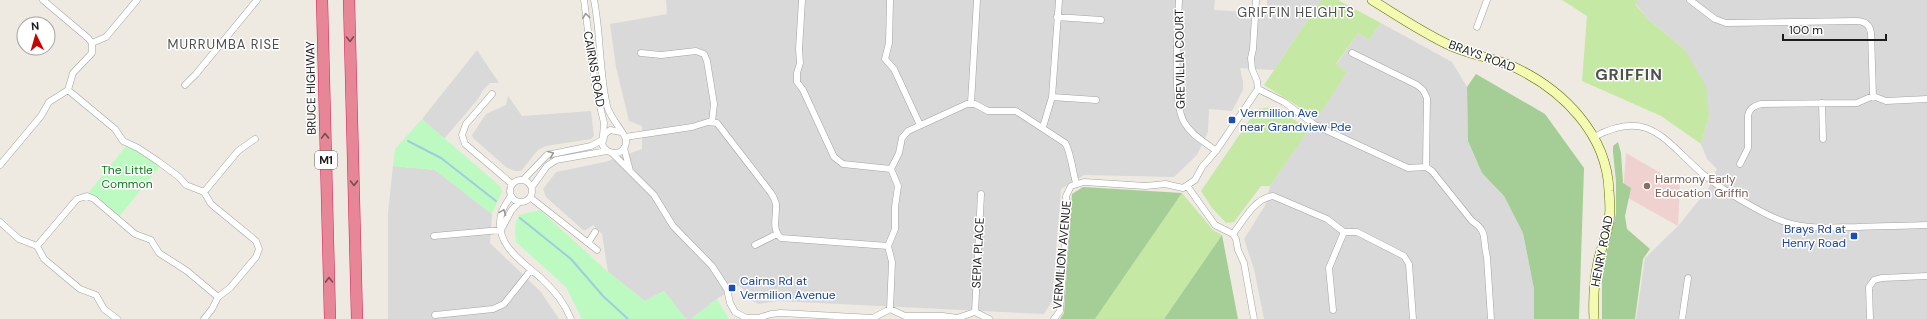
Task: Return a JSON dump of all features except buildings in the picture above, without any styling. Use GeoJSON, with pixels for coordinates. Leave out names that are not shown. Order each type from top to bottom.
{"type":"FeatureCollection","features":[{"type":"Feature","properties":{"kind":"highway","name":"BRUCE HIGHWAY"},"geometry":{"type":"LineString","coordinates":[[322,0],[330,319]]}},
{"type":"Feature","properties":{"kind":"highway","name":"M1"},"geometry":{"type":"LineString","coordinates":[[349,0],[357,319]]}},
{"type":"Feature","properties":{"kind":"main road","name":"BRAYS ROAD"},"geometry":{"type":"LineString","coordinates":[[1372,0],[1451,46],[1507,65],[1538,81],[1570,107],[1594,137]]}},
{"type":"Feature","properties":{"kind":"main road","name":"HENRY ROAD"},"geometry":{"type":"LineString","coordinates":[[1594,137],[1606,172],[1609,188],[1610,210],[1608,230],[1596,274],[1594,319]]}},
{"type":"Feature","properties":{"kind":"street"},"geometry":{"type":"LineString","coordinates":[[0,165],[41,116],[49,102],[68,90],[73,73],[92,53],[92,43],[88,38],[43,0]]}},
{"type":"Feature","properties":{"kind":"street"},"geometry":{"type":"LineString","coordinates":[[92,43],[108,36],[137,0]]}},
{"type":"Feature","properties":{"kind":"street"},"geometry":{"type":"LineString","coordinates":[[185,85],[196,74],[257,0]]}},
{"type":"Feature","properties":{"kind":"street","name":"CAIRNS ROAD"},"geometry":{"type":"LineString","coordinates":[[584,0],[595,85],[604,123],[602,139]]}},
{"type":"Feature","properties":{"kind":"street","name":"CAIRNS ROAD"},"geometry":{"type":"LineString","coordinates":[[594,0],[597,18],[599,57],[607,107],[620,132]]}},
{"type":"Feature","properties":{"kind":"street"},"geometry":{"type":"LineString","coordinates":[[802,0],[799,49],[800,63],[797,74],[797,82],[803,90],[834,157],[843,164],[891,169]]}},
{"type":"Feature","properties":{"kind":"street"},"geometry":{"type":"LineString","coordinates":[[890,0],[889,43],[886,59],[894,69],[920,125]]}},
{"type":"Feature","properties":{"kind":"street"},"geometry":{"type":"LineString","coordinates":[[971,103],[977,0]]}},
{"type":"Feature","properties":{"kind":"street"},"geometry":{"type":"LineString","coordinates":[[1043,127],[1052,97],[1059,0]]}},
{"type":"Feature","properties":{"kind":"street","name":"GREVILLIA COURT"},"geometry":{"type":"LineString","coordinates":[[1179,0],[1177,56],[1180,113],[1189,130],[1216,151]]}},
{"type":"Feature","properties":{"kind":"street"},"geometry":{"type":"LineString","coordinates":[[1254,319],[1244,262],[1233,234],[1215,225],[1188,187],[1195,180],[1202,167],[1216,151],[1258,89],[1257,81],[1252,69],[1251,58],[1253,49],[1256,0]]}},
{"type":"Feature","properties":{"kind":"street"},"geometry":{"type":"LineString","coordinates":[[1477,27],[1487,0]]}},
{"type":"Feature","properties":{"kind":"street"},"geometry":{"type":"LineString","coordinates":[[1690,0],[1715,19],[1726,23],[1865,22],[1870,28],[1871,33],[1873,96]]}},
{"type":"Feature","properties":{"kind":"street"},"geometry":{"type":"LineString","coordinates":[[1057,17],[1101,20]]}},
{"type":"Feature","properties":{"kind":"street"},"geometry":{"type":"LineString","coordinates":[[641,53],[661,55],[696,51],[704,54],[707,61],[714,104],[712,122]]}},
{"type":"Feature","properties":{"kind":"street"},"geometry":{"type":"LineString","coordinates":[[1352,53],[1417,85],[1423,90],[1427,98],[1426,167]]}},
{"type":"Feature","properties":{"kind":"street"},"geometry":{"type":"LineString","coordinates":[[1258,89],[1284,102],[1315,125],[1408,168],[1426,167],[1432,171],[1472,221],[1479,225],[1484,232],[1484,248],[1487,256],[1491,319]]}},
{"type":"Feature","properties":{"kind":"street"},"geometry":{"type":"LineString","coordinates":[[68,90],[115,129],[123,140],[159,162],[179,177],[186,185],[204,192],[211,204],[256,241],[259,249],[256,257],[230,288],[218,297],[212,309],[204,319]]}},
{"type":"Feature","properties":{"kind":"street"},"geometry":{"type":"LineString","coordinates":[[492,94],[466,124],[462,135],[465,144],[512,184]]}},
{"type":"Feature","properties":{"kind":"street"},"geometry":{"type":"LineString","coordinates":[[1740,164],[1748,148],[1748,115],[1752,107],[1761,104],[1857,103],[1873,96],[1886,101],[1927,99]]}},
{"type":"Feature","properties":{"kind":"street"},"geometry":{"type":"LineString","coordinates":[[1052,97],[1096,100]]}},
{"type":"Feature","properties":{"kind":"street"},"geometry":{"type":"LineString","coordinates":[[890,309],[892,262],[888,246],[896,226],[895,207],[898,186],[891,169],[899,153],[902,138],[908,131],[971,103],[988,111],[1016,111],[1043,127],[1068,146],[1076,183]]}},
{"type":"Feature","properties":{"kind":"street"},"geometry":{"type":"LineString","coordinates":[[1822,103],[1823,139]]}},
{"type":"Feature","properties":{"kind":"street"},"geometry":{"type":"LineString","coordinates":[[625,137],[692,127],[712,122],[717,123],[771,192],[776,205],[775,228],[777,234],[787,239],[888,246]]}},
{"type":"Feature","properties":{"kind":"street"},"geometry":{"type":"LineString","coordinates":[[1594,137],[1610,129],[1624,126],[1639,126],[1650,130],[1664,138],[1716,184],[1767,214],[1792,224],[1817,228],[1927,225]]}},
{"type":"Feature","properties":{"kind":"street"},"geometry":{"type":"LineString","coordinates":[[523,180],[547,155],[591,146],[602,139],[610,130],[620,132],[625,137]]}},
{"type":"Feature","properties":{"kind":"street"},"geometry":{"type":"LineString","coordinates":[[625,137],[624,148],[630,172]]}},
{"type":"Feature","properties":{"kind":"street"},"geometry":{"type":"LineString","coordinates":[[204,192],[238,151],[255,139]]}},
{"type":"Feature","properties":{"kind":"street"},"geometry":{"type":"LineString","coordinates":[[602,139],[603,147],[654,195],[673,226],[712,266],[727,289],[733,310],[746,318],[758,318],[781,313],[873,318],[890,309]]}},
{"type":"Feature","properties":{"kind":"street"},"geometry":{"type":"LineString","coordinates":[[532,187],[547,166],[556,160],[609,152],[619,152],[624,148]]}},
{"type":"Feature","properties":{"kind":"street"},"geometry":{"type":"LineString","coordinates":[[511,196],[519,202],[525,202],[531,198],[533,192],[532,187],[529,182],[523,180],[517,180],[512,184],[510,190],[511,196],[501,214],[501,230],[504,243],[512,254],[556,294],[571,319]]}},
{"type":"Feature","properties":{"kind":"street","name":"VERMILION AVENUE"},"geometry":{"type":"LineString","coordinates":[[1054,319],[1060,311],[1067,217],[1066,196],[1071,186],[1076,183],[1084,182],[1146,186],[1165,184],[1178,188],[1188,187]]}},
{"type":"Feature","properties":{"kind":"street","name":"SEPIA PLACE"},"geometry":{"type":"LineString","coordinates":[[974,312],[981,194]]}},
{"type":"Feature","properties":{"kind":"street"},"geometry":{"type":"LineString","coordinates":[[37,246],[76,199],[87,196],[94,200],[134,234],[151,240],[160,253],[187,271],[218,297]]}},
{"type":"Feature","properties":{"kind":"street"},"geometry":{"type":"LineString","coordinates":[[1233,234],[1264,197],[1273,196],[1327,219],[1344,232],[1357,232],[1404,256],[1409,264],[1414,319]]}},
{"type":"Feature","properties":{"kind":"street"},"geometry":{"type":"LineString","coordinates":[[531,198],[597,250]]}},
{"type":"Feature","properties":{"kind":"street"},"geometry":{"type":"LineString","coordinates":[[501,230],[511,210],[519,202]]}},
{"type":"Feature","properties":{"kind":"street"},"geometry":{"type":"LineString","coordinates":[[0,222],[18,239],[37,246],[44,260],[80,289],[96,295],[104,309],[118,319]]}},
{"type":"Feature","properties":{"kind":"street"},"geometry":{"type":"LineString","coordinates":[[434,236],[501,230]]}},
{"type":"Feature","properties":{"kind":"street"},"geometry":{"type":"LineString","coordinates":[[588,243],[595,232]]}},
{"type":"Feature","properties":{"kind":"street"},"geometry":{"type":"LineString","coordinates":[[1333,310],[1329,268],[1344,232]]}},
{"type":"Feature","properties":{"kind":"street"},"geometry":{"type":"LineString","coordinates":[[755,245],[777,234]]}},
{"type":"Feature","properties":{"kind":"street"},"geometry":{"type":"LineString","coordinates":[[435,315],[493,309],[504,304],[531,270]]}},
{"type":"Feature","properties":{"kind":"street"},"geometry":{"type":"LineString","coordinates":[[1870,319],[1869,287],[1874,280],[1882,278],[1927,276]]}},
{"type":"Feature","properties":{"kind":"street"},"geometry":{"type":"LineString","coordinates":[[1682,319],[1688,278]]}},
{"type":"Feature","properties":{"kind":"street"},"geometry":{"type":"LineString","coordinates":[[890,309],[905,316],[943,316],[957,318],[974,312],[989,319]]}},
{"type":"Feature","properties":{"kind":"shaded area"},"geometry":{"type":"Polygon","coordinates":[[[666,0],[1215,0],[1214,10],[1267,13],[1267,0],[1321,0],[1274,70],[1240,68],[1243,90],[1232,111],[1209,109],[1208,132],[1197,155],[1174,177],[1084,175],[1061,189],[1052,301],[1044,314],[777,301],[759,304],[754,302],[739,285],[717,299],[691,319],[686,319],[664,291],[645,301],[608,272],[602,234],[593,225],[586,230],[583,230],[546,197],[543,189],[556,172],[605,162],[642,149],[642,126],[629,121],[616,67],[610,24],[667,14],[666,0]]]}},
{"type":"Feature","properties":{"kind":"shaded area"},"geometry":{"type":"Polygon","coordinates":[[[1638,0],[1927,0],[1927,319],[1636,319],[1645,258],[1678,226],[1708,189],[1717,169],[1707,159],[1701,144],[1709,117],[1685,50],[1648,19],[1635,3],[1638,0]]]}},
{"type":"Feature","properties":{"kind":"shaded area"},"geometry":{"type":"Polygon","coordinates":[[[1381,23],[1452,62],[1467,87],[1468,141],[1482,173],[1504,196],[1523,233],[1534,289],[1534,319],[1264,319],[1254,269],[1244,239],[1266,204],[1270,186],[1347,72],[1336,65],[1358,33],[1369,40],[1381,23]]]}},
{"type":"Feature","properties":{"kind":"shaded area"},"geometry":{"type":"Polygon","coordinates":[[[477,50],[499,83],[490,83],[483,90],[478,99],[444,139],[422,119],[477,50]]]}},
{"type":"Feature","properties":{"kind":"shaded area"},"geometry":{"type":"Polygon","coordinates":[[[508,96],[522,116],[591,111],[594,136],[591,139],[546,146],[538,150],[521,171],[514,171],[506,167],[473,138],[472,135],[486,114],[506,105],[508,96]]]}},
{"type":"Feature","properties":{"kind":"shaded area"},"geometry":{"type":"Polygon","coordinates":[[[1626,153],[1680,184],[1678,226],[1623,195],[1626,153]]]}},
{"type":"Feature","properties":{"kind":"shaded area"},"geometry":{"type":"Polygon","coordinates":[[[393,166],[435,170],[492,214],[490,243],[541,292],[559,319],[388,319],[388,213],[393,166]]]}},
{"type":"Feature","properties":{"kind":"green space"},"geometry":{"type":"Polygon","coordinates":[[[1321,0],[1338,0],[1381,23],[1369,40],[1358,33],[1336,64],[1347,72],[1317,118],[1264,85],[1321,0]]]}},
{"type":"Feature","properties":{"kind":"green space"},"geometry":{"type":"Polygon","coordinates":[[[1562,0],[1638,0],[1635,4],[1648,19],[1685,50],[1706,86],[1709,117],[1701,144],[1661,116],[1582,81],[1587,16],[1562,0]]]}},
{"type":"Feature","properties":{"kind":"green space"},"geometry":{"type":"Polygon","coordinates":[[[1476,74],[1545,114],[1584,168],[1579,319],[1534,319],[1534,289],[1523,233],[1504,196],[1482,173],[1468,141],[1467,87],[1476,74]]]}},
{"type":"Feature","properties":{"kind":"green space"},"geometry":{"type":"Polygon","coordinates":[[[1274,107],[1309,129],[1270,186],[1261,186],[1234,222],[1226,223],[1212,208],[1201,191],[1257,109],[1274,107]]]}},
{"type":"Feature","properties":{"kind":"green space"},"geometry":{"type":"Polygon","coordinates":[[[422,119],[500,186],[502,191],[492,214],[435,170],[393,166],[395,149],[422,119]]]}},
{"type":"Feature","properties":{"kind":"green space"},"geometry":{"type":"Polygon","coordinates":[[[1618,142],[1621,153],[1623,183],[1631,188],[1625,216],[1627,229],[1650,249],[1643,259],[1635,319],[1602,319],[1602,279],[1605,257],[1616,214],[1616,181],[1613,146],[1618,142]]]}},
{"type":"Feature","properties":{"kind":"green space","name":"The Little Common"},"geometry":{"type":"Polygon","coordinates":[[[127,145],[152,158],[160,166],[119,217],[89,192],[127,145]]]}},
{"type":"Feature","properties":{"kind":"green space"},"geometry":{"type":"Polygon","coordinates":[[[1083,187],[1182,193],[1095,319],[1060,319],[1064,313],[1072,194],[1083,187]]]}},
{"type":"Feature","properties":{"kind":"green space"},"geometry":{"type":"Polygon","coordinates":[[[1182,193],[1213,230],[1222,235],[1164,319],[1095,319],[1182,193]]]}},
{"type":"Feature","properties":{"kind":"green space"},"geometry":{"type":"Polygon","coordinates":[[[540,210],[608,272],[645,301],[664,291],[686,319],[582,319],[566,287],[516,242],[515,231],[517,218],[519,215],[540,210]]]}},
{"type":"Feature","properties":{"kind":"green space"},"geometry":{"type":"Polygon","coordinates":[[[1222,235],[1238,319],[1164,319],[1222,235]]]}},
{"type":"Feature","properties":{"kind":"green space"},"geometry":{"type":"Polygon","coordinates":[[[717,299],[729,319],[691,319],[717,299]]]}},
{"type":"Feature","properties":{"kind":"waterway"},"geometry":{"type":"LineString","coordinates":[[408,141],[441,158],[496,201]]}},
{"type":"Feature","properties":{"kind":"waterway"},"geometry":{"type":"LineString","coordinates":[[520,218],[571,259],[603,296],[628,319]]}},
{"type":"Feature","properties":{"kind":"place","name":"Vermillion Ave near Grandview Pde"},"geometry":{"type":"Point","coordinates":[1232,120]}},
{"type":"Feature","properties":{"kind":"place","name":"Harmony Early Education Griffin"},"geometry":{"type":"Point","coordinates":[1647,186]}},
{"type":"Feature","properties":{"kind":"place","name":"Brays Rd at Henry Road"},"geometry":{"type":"Point","coordinates":[1854,236]}},
{"type":"Feature","properties":{"kind":"place","name":"Cairns Rd at Vermilion Avenue"},"geometry":{"type":"Point","coordinates":[732,288]}},
{"type":"Feature","properties":{"kind":"district","name":"GRIFFIN HEIGHTS"},"geometry":{"type":"Point","coordinates":[1296,12]}},
{"type":"Feature","properties":{"kind":"district","name":"MURRUMBA RISE"},"geometry":{"type":"Point","coordinates":[224,44]}},
{"type":"Feature","properties":{"kind":"district","name":"GRIFFIN"},"geometry":{"type":"Point","coordinates":[1629,74]}}]}
